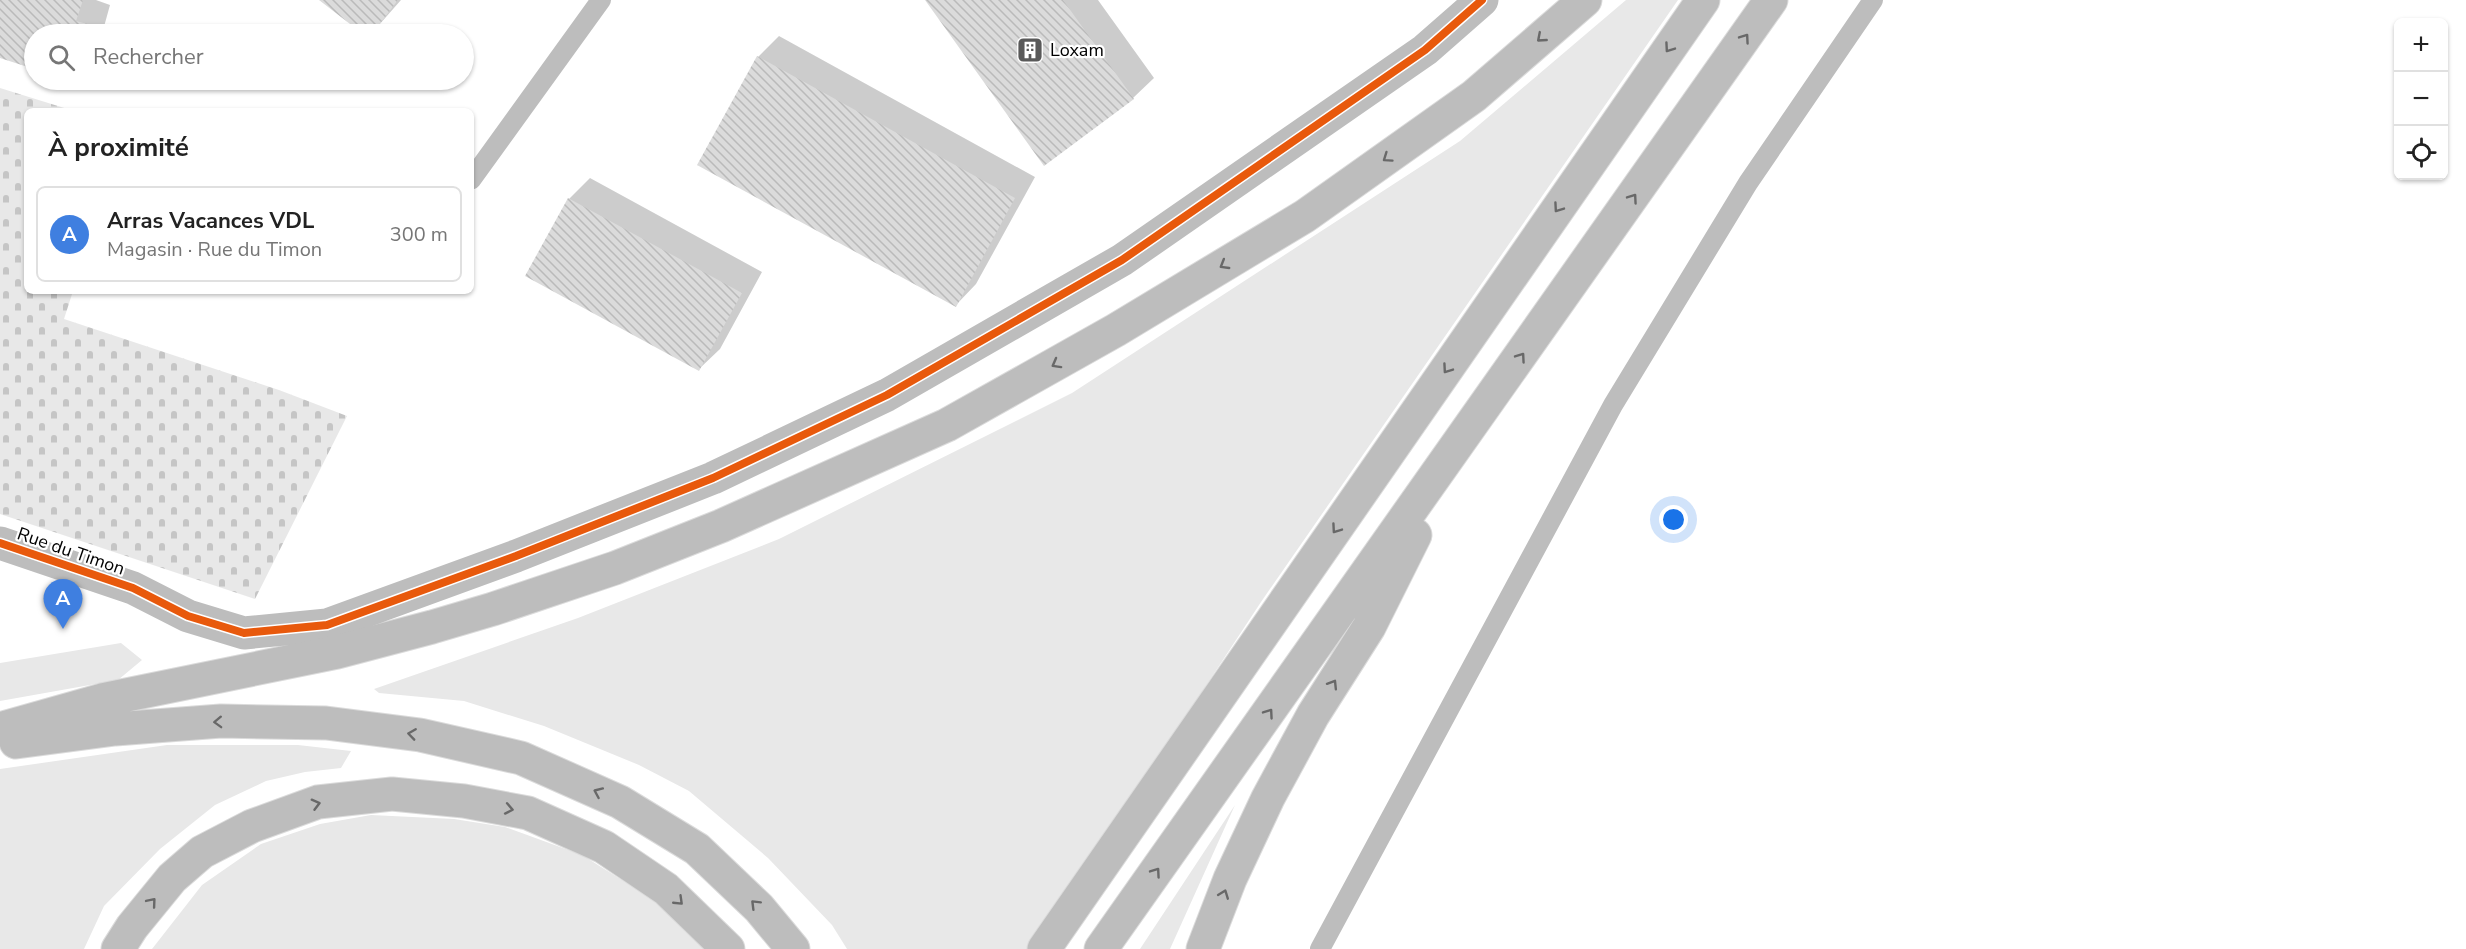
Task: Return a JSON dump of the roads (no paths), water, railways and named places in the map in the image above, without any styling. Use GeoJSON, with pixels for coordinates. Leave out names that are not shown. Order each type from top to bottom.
{"type":"FeatureCollection","features":[{"type":"Feature","properties":{"kind":"main road","name":"Rue du Timon"},"geometry":{"type":"LineString","coordinates":[[0,543],[133,588],[188,616],[244,633],[327,625],[516,556],[712,478],[887,395],[1122,260],[1425,50],[1482,0]]}},
{"type":"Feature","properties":{"kind":"main road"},"geometry":{"type":"LineString","coordinates":[[0,729],[102,700],[338,652],[493,609],[615,568],[721,526],[947,425],[1116,330],[1305,216],[1474,96],[1585,0]]}},
{"type":"Feature","properties":{"kind":"main road"},"geometry":{"type":"LineString","coordinates":[[1044,949],[1703,0]]}},
{"type":"Feature","properties":{"kind":"main road"},"geometry":{"type":"LineString","coordinates":[[1101,949],[1771,0]]}},
{"type":"Feature","properties":{"kind":"main road"},"geometry":{"type":"LineString","coordinates":[[1203,949],[1230,879],[1268,798],[1313,715],[1369,627],[1463,439]]}},
{"type":"Feature","properties":{"kind":"main road"},"geometry":{"type":"LineString","coordinates":[[0,744],[114,729],[209,722],[326,723],[420,735],[521,758],[620,802],[697,849],[759,908],[792,949]]}},
{"type":"Feature","properties":{"kind":"main road"},"geometry":{"type":"LineString","coordinates":[[118,949],[132,927],[172,878],[202,852],[252,826],[318,802],[392,794],[464,801],[528,813],[604,847],[666,889],[728,949]]}},
{"type":"Feature","properties":{"kind":"lane"},"geometry":{"type":"LineString","coordinates":[[474,176],[601,0]]}},
{"type":"Feature","properties":{"kind":"lane"},"geometry":{"type":"LineString","coordinates":[[1320,949],[1613,405],[1748,183],[1873,0]]}},
{"type":"Feature","properties":{"kind":"place","name":"Loxam"},"geometry":{"type":"Point","coordinates":[1030,50]}},
{"type":"Feature","properties":{"kind":"place","name":"Arras Vacances VDL"},"geometry":{"type":"Point","coordinates":[63,629]}}]}
